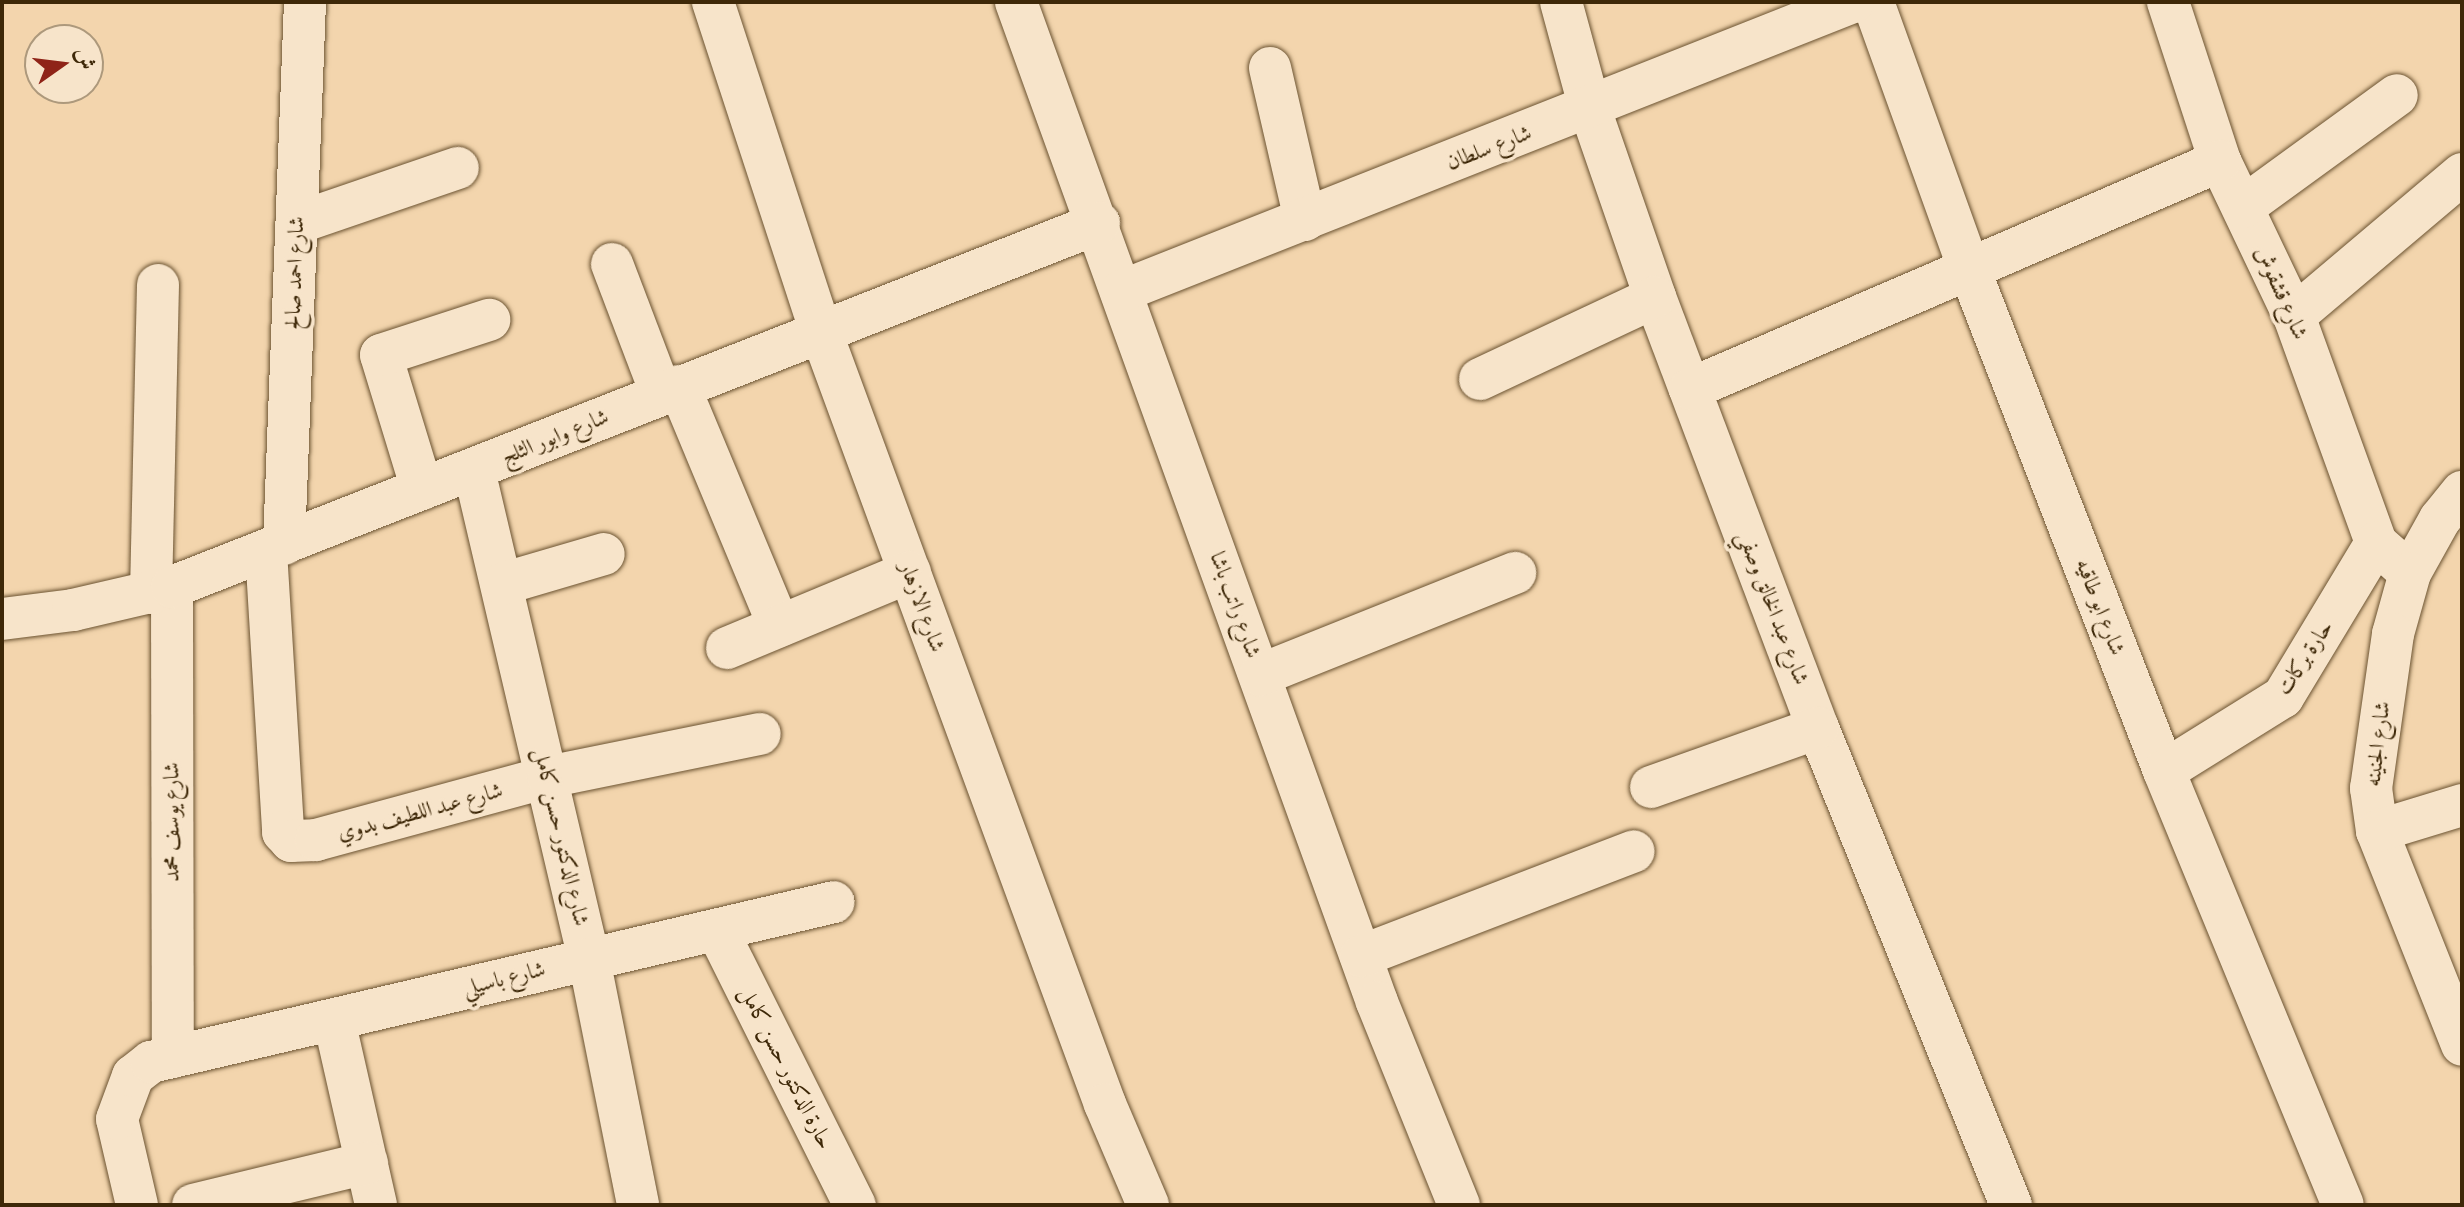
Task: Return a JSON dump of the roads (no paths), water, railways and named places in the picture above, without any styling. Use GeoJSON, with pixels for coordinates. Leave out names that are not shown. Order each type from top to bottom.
{"type":"FeatureCollection","features":[{"type":"Feature","properties":{"kind":"street","name":"شارع احمد صالح"},"geometry":{"type":"LineString","coordinates":[[282,821],[275,547],[297,223],[305,2]]}},
{"type":"Feature","properties":{"kind":"street","name":"شارع الازهار"},"geometry":{"type":"LineString","coordinates":[[713,2],[820,329],[1105,1104],[1148,1205]]}},
{"type":"Feature","properties":{"kind":"street","name":"شارع راتب باشا"},"geometry":{"type":"LineString","coordinates":[[1016,2],[1099,223],[1361,956],[1459,1205]]}},
{"type":"Feature","properties":{"kind":"street","name":"شارع عبد الخالق وصفي"},"geometry":{"type":"LineString","coordinates":[[1561,2],[1590,109],[1655,297],[1818,728],[2011,1205]]}},
{"type":"Feature","properties":{"kind":"street","name":"شارع سلطان"},"geometry":{"type":"LineString","coordinates":[[1122,291],[1590,109],[1853,2]]}},
{"type":"Feature","properties":{"kind":"street","name":"شارع ابو طاقيه"},"geometry":{"type":"LineString","coordinates":[[1873,2],[1970,271],[2164,771],[2343,1205]]}},
{"type":"Feature","properties":{"kind":"street","name":"شارع قشقوش"},"geometry":{"type":"LineString","coordinates":[[2168,2],[2220,161],[2294,316],[2376,543],[2410,573]]}},
{"type":"Feature","properties":{"kind":"street"},"geometry":{"type":"LineString","coordinates":[[1270,68],[1305,220]]}},
{"type":"Feature","properties":{"kind":"street"},"geometry":{"type":"LineString","coordinates":[[2243,207],[2397,95]]}},
{"type":"Feature","properties":{"kind":"street"},"geometry":{"type":"LineString","coordinates":[[1690,389],[2220,161]]}},
{"type":"Feature","properties":{"kind":"street"},"geometry":{"type":"LineString","coordinates":[[297,223],[458,168]]}},
{"type":"Feature","properties":{"kind":"street"},"geometry":{"type":"LineString","coordinates":[[2294,316],[2462,174]]}},
{"type":"Feature","properties":{"kind":"street","name":"شارع وابور الثلج"},"geometry":{"type":"LineString","coordinates":[[2,619],[161,590],[474,470],[820,329],[1099,223]]}},
{"type":"Feature","properties":{"kind":"street"},"geometry":{"type":"LineString","coordinates":[[612,264],[779,626]]}},
{"type":"Feature","properties":{"kind":"street","name":"شارع يوسف محمد"},"geometry":{"type":"LineString","coordinates":[[158,285],[161,590],[173,1057]]}},
{"type":"Feature","properties":{"kind":"street"},"geometry":{"type":"LineString","coordinates":[[1480,379],[1655,297]]}},
{"type":"Feature","properties":{"kind":"street"},"geometry":{"type":"LineString","coordinates":[[422,489],[381,355],[489,320]]}},
{"type":"Feature","properties":{"kind":"street","name":"شارع الدكتور حسن كامل"},"geometry":{"type":"LineString","coordinates":[[474,470],[589,959],[638,1205]]}},
{"type":"Feature","properties":{"kind":"street","name":"شارع الجنينه"},"geometry":{"type":"LineString","coordinates":[[2462,492],[2440,519],[2410,573],[2393,634],[2371,788],[2377,831],[2462,1045]]}},
{"type":"Feature","properties":{"kind":"street","name":"حارة بركات"},"geometry":{"type":"LineString","coordinates":[[2164,771],[2283,697],[2376,543]]}},
{"type":"Feature","properties":{"kind":"street"},"geometry":{"type":"LineString","coordinates":[[502,584],[604,554]]}},
{"type":"Feature","properties":{"kind":"street"},"geometry":{"type":"LineString","coordinates":[[727,648],[910,572]]}},
{"type":"Feature","properties":{"kind":"street"},"geometry":{"type":"LineString","coordinates":[[1260,675],[1515,573]]}},
{"type":"Feature","properties":{"kind":"street"},"geometry":{"type":"LineString","coordinates":[[1651,787],[1818,728]]}},
{"type":"Feature","properties":{"kind":"street","name":"شارع عبد اللطيف بدوي"},"geometry":{"type":"LineString","coordinates":[[282,821],[283,832],[302,843],[548,777],[760,734]]}},
{"type":"Feature","properties":{"kind":"street"},"geometry":{"type":"LineString","coordinates":[[2377,831],[2462,805]]}},
{"type":"Feature","properties":{"kind":"street"},"geometry":{"type":"LineString","coordinates":[[1361,956],[1634,851]]}},
{"type":"Feature","properties":{"kind":"street","name":"شارع باسيلي"},"geometry":{"type":"LineString","coordinates":[[137,1205],[117,1119],[121,1096],[142,1069],[173,1057],[834,902]]}},
{"type":"Feature","properties":{"kind":"street","name":"حارة الدكتور حسن كامل"},"geometry":{"type":"LineString","coordinates":[[717,930],[855,1205]]}},
{"type":"Feature","properties":{"kind":"street"},"geometry":{"type":"LineString","coordinates":[[334,1020],[376,1205]]}},
{"type":"Feature","properties":{"kind":"street"},"geometry":{"type":"LineString","coordinates":[[193,1205],[367,1163]]}}]}
